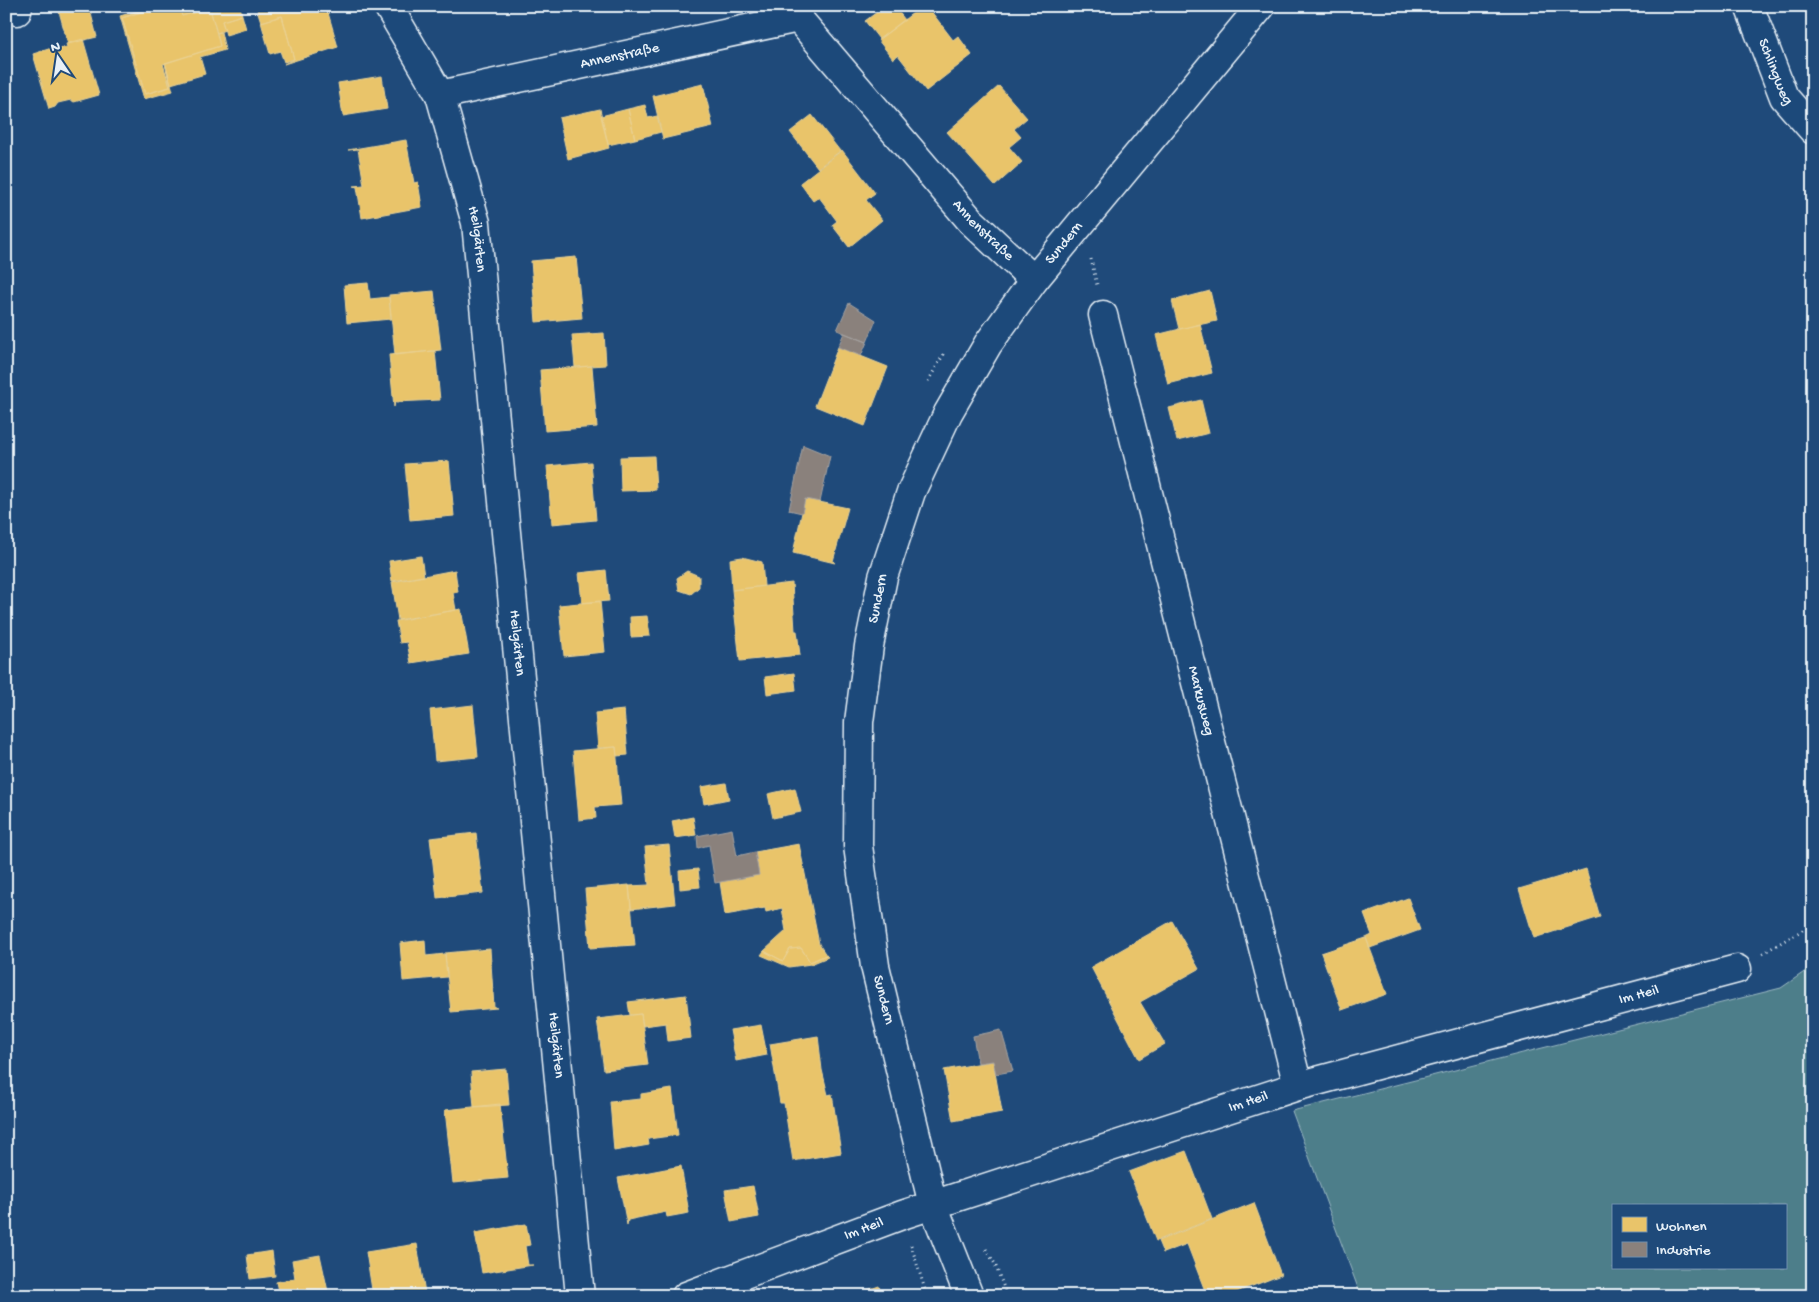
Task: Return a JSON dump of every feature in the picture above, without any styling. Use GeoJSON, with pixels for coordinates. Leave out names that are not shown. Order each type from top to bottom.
{"type":"FeatureCollection","features":[{"type":"Feature","properties":{"kind":"street","name":"Heilgärten"},"geometry":{"type":"LineString","coordinates":[[388,6],[440,95],[476,224],[580,1296]]}},
{"type":"Feature","properties":{"kind":"street","name":"Sundern"},"geometry":{"type":"LineString","coordinates":[[969,1296],[933,1205],[875,966],[858,846],[859,722],[869,646],[883,577],[911,492],[948,413],[988,344],[1034,280],[1261,6]]}},
{"type":"Feature","properties":{"kind":"street","name":"Schlingweg"},"geometry":{"type":"LineString","coordinates":[[1749,6],[1784,97],[1813,130]]}},
{"type":"Feature","properties":{"kind":"street","name":"Annenstraße"},"geometry":{"type":"LineString","coordinates":[[440,95],[795,12],[971,221],[1034,280]]}},
{"type":"Feature","properties":{"kind":"street","name":"Markusweg"},"geometry":{"type":"LineString","coordinates":[[1103,315],[1298,1086]]}},
{"type":"Feature","properties":{"kind":"street","name":"Im Heil"},"geometry":{"type":"LineString","coordinates":[[686,1296],[902,1215],[1298,1086],[1737,969]]}},
{"type":"Feature","properties":{"kind":"path"},"geometry":{"type":"LineString","coordinates":[[1076,230],[1093,264],[1103,315]]}},
{"type":"Feature","properties":{"kind":"path"},"geometry":{"type":"LineString","coordinates":[[1737,969],[1813,924]]}},
{"type":"Feature","properties":{"kind":"path"},"geometry":{"type":"LineString","coordinates":[[902,1215],[927,1296]]}},
{"type":"Feature","properties":{"kind":"green space"},"geometry":{"type":"Polygon","coordinates":[[[1813,966],[1813,1296],[1361,1296],[1292,1111],[1781,988],[1813,966]]]}},
{"type":"Feature","properties":{"kind":"building: Wohnen"},"geometry":{"type":"Polygon","coordinates":[[[64,6],[89,6],[97,37],[68,44],[58,8],[64,6]]]}},
{"type":"Feature","properties":{"kind":"building: Wohnen"},"geometry":{"type":"Polygon","coordinates":[[[160,6],[122,18],[145,94],[170,87],[165,63],[173,91],[144,99],[120,16],[160,6]]]}},
{"type":"Feature","properties":{"kind":"building: Wohnen"},"geometry":{"type":"Polygon","coordinates":[[[160,6],[179,6],[182,16],[210,8],[220,46],[163,64],[170,87],[145,94],[122,18],[160,6]]]}},
{"type":"Feature","properties":{"kind":"building: Wohnen"},"geometry":{"type":"Polygon","coordinates":[[[179,6],[183,6],[184,11],[203,6],[209,6],[210,8],[182,16],[179,6]]]}},
{"type":"Feature","properties":{"kind":"building: Wohnen"},"geometry":{"type":"Polygon","coordinates":[[[209,6],[240,6],[242,15],[222,21],[225,30],[217,33],[209,6]]]}},
{"type":"Feature","properties":{"kind":"building: Wohnen"},"geometry":{"type":"Polygon","coordinates":[[[256,6],[326,6],[338,47],[284,64],[294,59],[282,16],[261,22],[256,6]]]}},
{"type":"Feature","properties":{"kind":"building: Wohnen"},"geometry":{"type":"Polygon","coordinates":[[[885,6],[894,6],[905,20],[879,39],[865,21],[885,6]]]}},
{"type":"Feature","properties":{"kind":"building: Wohnen"},"geometry":{"type":"Polygon","coordinates":[[[922,6],[927,6],[953,40],[958,36],[972,55],[926,91],[898,55],[893,59],[878,40],[922,6]]]}},
{"type":"Feature","properties":{"kind":"building: Wohnen"},"geometry":{"type":"Polygon","coordinates":[[[242,15],[246,29],[226,35],[222,21],[242,15]]]}},
{"type":"Feature","properties":{"kind":"building: Wohnen"},"geometry":{"type":"Polygon","coordinates":[[[282,16],[294,59],[284,62],[280,51],[270,54],[261,22],[282,16]]]}},
{"type":"Feature","properties":{"kind":"building: Wohnen"},"geometry":{"type":"Polygon","coordinates":[[[221,32],[225,50],[200,57],[205,74],[171,84],[165,63],[220,46],[217,33],[221,32]]]}},
{"type":"Feature","properties":{"kind":"building: Wohnen"},"geometry":{"type":"Polygon","coordinates":[[[83,39],[99,95],[74,102],[71,100],[58,103],[55,107],[49,109],[33,54],[55,47],[55,50],[67,47],[66,44],[83,39]]]}},
{"type":"Feature","properties":{"kind":"building: Wohnen"},"geometry":{"type":"Polygon","coordinates":[[[382,76],[387,109],[343,116],[338,83],[382,76]]]}},
{"type":"Feature","properties":{"kind":"building: Wohnen"},"geometry":{"type":"Polygon","coordinates":[[[703,84],[713,127],[663,139],[653,96],[703,84]]]}},
{"type":"Feature","properties":{"kind":"building: Wohnen"},"geometry":{"type":"Polygon","coordinates":[[[999,86],[1027,118],[1014,129],[1021,137],[1009,147],[1022,162],[995,186],[947,132],[999,86]]]}},
{"type":"Feature","properties":{"kind":"building: Wohnen"},"geometry":{"type":"Polygon","coordinates":[[[645,105],[648,118],[657,116],[661,132],[635,139],[628,109],[645,105]]]}},
{"type":"Feature","properties":{"kind":"building: Wohnen"},"geometry":{"type":"Polygon","coordinates":[[[600,109],[609,148],[568,159],[559,118],[600,109]]]}},
{"type":"Feature","properties":{"kind":"building: Wohnen"},"geometry":{"type":"Polygon","coordinates":[[[628,109],[635,139],[608,145],[601,116],[628,109]]]}},
{"type":"Feature","properties":{"kind":"building: Wohnen"},"geometry":{"type":"Polygon","coordinates":[[[812,115],[840,151],[818,168],[790,132],[812,115]]]}},
{"type":"Feature","properties":{"kind":"building: Wohnen"},"geometry":{"type":"Polygon","coordinates":[[[406,140],[414,183],[418,182],[422,207],[362,218],[357,187],[354,186],[364,185],[358,149],[348,150],[406,140]]]}},
{"type":"Feature","properties":{"kind":"building: Wohnen"},"geometry":{"type":"Polygon","coordinates":[[[842,150],[875,193],[866,200],[882,220],[849,247],[832,225],[837,221],[819,197],[813,201],[800,183],[842,150]]]}},
{"type":"Feature","properties":{"kind":"building: Wohnen"},"geometry":{"type":"Polygon","coordinates":[[[576,257],[582,318],[536,322],[531,261],[576,257]]]}},
{"type":"Feature","properties":{"kind":"building: Wohnen"},"geometry":{"type":"Polygon","coordinates":[[[368,283],[370,299],[389,297],[391,319],[347,323],[344,285],[368,283]]]}},
{"type":"Feature","properties":{"kind":"building: Wohnen"},"geometry":{"type":"Polygon","coordinates":[[[434,291],[441,350],[395,355],[389,295],[434,291]]]}},
{"type":"Feature","properties":{"kind":"building: Wohnen"},"geometry":{"type":"Polygon","coordinates":[[[1210,291],[1217,321],[1179,329],[1172,301],[1210,291]]]}},
{"type":"Feature","properties":{"kind":"building: Wohnen"},"geometry":{"type":"Polygon","coordinates":[[[1200,324],[1212,373],[1168,384],[1156,335],[1200,324]]]}},
{"type":"Feature","properties":{"kind":"building: Wohnen"},"geometry":{"type":"Polygon","coordinates":[[[604,333],[606,365],[575,367],[572,335],[604,333]]]}},
{"type":"Feature","properties":{"kind":"building: Wohnen"},"geometry":{"type":"Polygon","coordinates":[[[838,347],[888,367],[865,426],[815,406],[838,347]]]}},
{"type":"Feature","properties":{"kind":"building: Wohnen"},"geometry":{"type":"Polygon","coordinates":[[[435,351],[440,400],[395,402],[394,407],[389,355],[435,351]]]}},
{"type":"Feature","properties":{"kind":"building: Wohnen"},"geometry":{"type":"Polygon","coordinates":[[[592,366],[597,427],[545,431],[540,370],[592,366]]]}},
{"type":"Feature","properties":{"kind":"building: Wohnen"},"geometry":{"type":"Polygon","coordinates":[[[1201,400],[1209,433],[1177,441],[1169,408],[1201,400]]]}},
{"type":"Feature","properties":{"kind":"building: Wohnen"},"geometry":{"type":"Polygon","coordinates":[[[654,456],[656,490],[621,491],[620,457],[654,456]]]}},
{"type":"Feature","properties":{"kind":"building: Wohnen"},"geometry":{"type":"Polygon","coordinates":[[[449,461],[454,516],[410,520],[405,464],[449,461]]]}},
{"type":"Feature","properties":{"kind":"building: Wohnen"},"geometry":{"type":"Polygon","coordinates":[[[591,462],[596,520],[552,524],[547,466],[591,462]]]}},
{"type":"Feature","properties":{"kind":"building: Wohnen"},"geometry":{"type":"Polygon","coordinates":[[[805,499],[848,508],[833,561],[835,563],[793,553],[805,499]]]}},
{"type":"Feature","properties":{"kind":"building: Wohnen"},"geometry":{"type":"Polygon","coordinates":[[[421,556],[424,576],[392,581],[389,561],[421,556]]]}},
{"type":"Feature","properties":{"kind":"building: Wohnen"},"geometry":{"type":"Polygon","coordinates":[[[742,557],[762,562],[764,586],[732,590],[730,559],[742,557]]]}},
{"type":"Feature","properties":{"kind":"building: Wohnen"},"geometry":{"type":"Polygon","coordinates":[[[455,570],[458,592],[453,593],[456,610],[398,620],[392,582],[455,570]]]}},
{"type":"Feature","properties":{"kind":"building: Wohnen"},"geometry":{"type":"Polygon","coordinates":[[[606,570],[609,601],[582,603],[579,573],[606,570]]]}},
{"type":"Feature","properties":{"kind":"building: Wohnen"},"geometry":{"type":"Polygon","coordinates":[[[687,571],[699,576],[699,587],[691,594],[679,590],[677,578],[687,571]]]}},
{"type":"Feature","properties":{"kind":"building: Wohnen"},"geometry":{"type":"Polygon","coordinates":[[[792,583],[795,631],[797,631],[800,655],[740,661],[732,590],[792,583]]]}},
{"type":"Feature","properties":{"kind":"building: Wohnen"},"geometry":{"type":"Polygon","coordinates":[[[600,601],[605,652],[564,656],[559,605],[600,601]]]}},
{"type":"Feature","properties":{"kind":"building: Wohnen"},"geometry":{"type":"Polygon","coordinates":[[[461,609],[469,654],[411,663],[407,642],[400,643],[396,621],[461,609]]]}},
{"type":"Feature","properties":{"kind":"building: Wohnen"},"geometry":{"type":"Polygon","coordinates":[[[647,616],[650,636],[631,637],[630,617],[647,616]]]}},
{"type":"Feature","properties":{"kind":"building: Wohnen"},"geometry":{"type":"Polygon","coordinates":[[[794,673],[796,690],[767,694],[765,677],[794,673]]]}},
{"type":"Feature","properties":{"kind":"building: Wohnen"},"geometry":{"type":"Polygon","coordinates":[[[473,705],[478,757],[435,761],[430,710],[473,705]]]}},
{"type":"Feature","properties":{"kind":"building: Wohnen"},"geometry":{"type":"Polygon","coordinates":[[[624,710],[628,755],[617,756],[616,747],[598,748],[595,713],[624,710]]]}},
{"type":"Feature","properties":{"kind":"building: Wohnen"},"geometry":{"type":"Polygon","coordinates":[[[616,747],[621,805],[595,807],[596,818],[579,820],[573,751],[616,747]]]}},
{"type":"Feature","properties":{"kind":"building: Wohnen"},"geometry":{"type":"Polygon","coordinates":[[[726,783],[729,799],[704,804],[701,787],[726,783]]]}},
{"type":"Feature","properties":{"kind":"building: Wohnen"},"geometry":{"type":"Polygon","coordinates":[[[795,788],[801,812],[773,818],[768,794],[795,788]]]}},
{"type":"Feature","properties":{"kind":"building: Wohnen"},"geometry":{"type":"Polygon","coordinates":[[[693,817],[696,835],[675,838],[672,821],[693,817]]]}},
{"type":"Feature","properties":{"kind":"building: Wohnen"},"geometry":{"type":"Polygon","coordinates":[[[476,833],[483,893],[437,898],[430,838],[476,833]]]}},
{"type":"Feature","properties":{"kind":"building: Wohnen"},"geometry":{"type":"Polygon","coordinates":[[[799,844],[819,944],[826,955],[810,962],[801,948],[790,949],[783,961],[764,951],[786,931],[782,908],[766,912],[765,908],[725,915],[720,882],[759,875],[755,852],[799,844]]]}},
{"type":"Feature","properties":{"kind":"building: Wohnen"},"geometry":{"type":"Polygon","coordinates":[[[669,845],[675,904],[631,909],[629,886],[649,885],[645,847],[669,845]]]}},
{"type":"Feature","properties":{"kind":"building: Wohnen"},"geometry":{"type":"Polygon","coordinates":[[[698,869],[700,887],[680,889],[679,871],[698,869]]]}},
{"type":"Feature","properties":{"kind":"building: Wohnen"},"geometry":{"type":"Polygon","coordinates":[[[1586,869],[1600,917],[1534,938],[1519,889],[1586,869]]]}},
{"type":"Feature","properties":{"kind":"building: Wohnen"},"geometry":{"type":"Polygon","coordinates":[[[629,885],[635,945],[590,948],[585,889],[629,885]]]}},
{"type":"Feature","properties":{"kind":"building: Wohnen"},"geometry":{"type":"Polygon","coordinates":[[[1408,898],[1420,930],[1370,948],[1366,938],[1372,935],[1364,914],[1408,898]]]}},
{"type":"Feature","properties":{"kind":"building: Wohnen"},"geometry":{"type":"Polygon","coordinates":[[[1172,921],[1199,969],[1140,1002],[1165,1044],[1139,1059],[1091,967],[1172,921]]]}},
{"type":"Feature","properties":{"kind":"building: Wohnen"},"geometry":{"type":"Polygon","coordinates":[[[1366,938],[1387,994],[1342,1010],[1321,953],[1366,938]]]}},
{"type":"Feature","properties":{"kind":"building: Wohnen"},"geometry":{"type":"Polygon","coordinates":[[[425,940],[426,956],[445,954],[447,977],[403,981],[400,943],[425,940]]]}},
{"type":"Feature","properties":{"kind":"building: Wohnen"},"geometry":{"type":"Polygon","coordinates":[[[801,948],[810,962],[826,955],[828,957],[811,964],[789,967],[761,955],[764,951],[783,961],[790,949],[801,948]]]}},
{"type":"Feature","properties":{"kind":"building: Wohnen"},"geometry":{"type":"Polygon","coordinates":[[[490,949],[494,1007],[497,1008],[451,1012],[445,953],[490,949]]]}},
{"type":"Feature","properties":{"kind":"building: Wohnen"},"geometry":{"type":"Polygon","coordinates":[[[686,995],[691,1038],[668,1041],[666,1023],[643,1026],[641,1014],[630,1015],[628,1002],[686,995]]]}},
{"type":"Feature","properties":{"kind":"building: Wohnen"},"geometry":{"type":"Polygon","coordinates":[[[641,1014],[648,1065],[604,1070],[597,1019],[641,1014]]]}},
{"type":"Feature","properties":{"kind":"building: Wohnen"},"geometry":{"type":"Polygon","coordinates":[[[761,1025],[767,1055],[736,1061],[730,1030],[761,1025]]]}},
{"type":"Feature","properties":{"kind":"building: Wohnen"},"geometry":{"type":"Polygon","coordinates":[[[818,1036],[822,1070],[828,1095],[832,1094],[841,1153],[793,1161],[784,1103],[780,1103],[770,1044],[818,1036]]]}},
{"type":"Feature","properties":{"kind":"building: Wohnen"},"geometry":{"type":"Polygon","coordinates":[[[993,1061],[1002,1112],[953,1121],[944,1070],[993,1061]]]}},
{"type":"Feature","properties":{"kind":"building: Wohnen"},"geometry":{"type":"Polygon","coordinates":[[[506,1069],[509,1105],[474,1107],[471,1072],[506,1069]]]}},
{"type":"Feature","properties":{"kind":"building: Wohnen"},"geometry":{"type":"Polygon","coordinates":[[[672,1089],[678,1135],[648,1139],[649,1145],[614,1151],[610,1102],[641,1099],[641,1094],[672,1089]]]}},
{"type":"Feature","properties":{"kind":"building: Wohnen"},"geometry":{"type":"Polygon","coordinates":[[[500,1104],[508,1178],[453,1183],[445,1110],[500,1104]]]}},
{"type":"Feature","properties":{"kind":"building: Wohnen"},"geometry":{"type":"Polygon","coordinates":[[[1186,1151],[1212,1219],[1156,1241],[1129,1172],[1186,1151]]]}},
{"type":"Feature","properties":{"kind":"building: Wohnen"},"geometry":{"type":"Polygon","coordinates":[[[681,1166],[689,1213],[667,1217],[666,1212],[628,1220],[627,1225],[618,1178],[681,1166]]]}},
{"type":"Feature","properties":{"kind":"building: Wohnen"},"geometry":{"type":"Polygon","coordinates":[[[753,1186],[759,1217],[731,1222],[725,1190],[753,1186]]]}},
{"type":"Feature","properties":{"kind":"building: Wohnen"},"geometry":{"type":"Polygon","coordinates":[[[1254,1203],[1281,1275],[1226,1296],[1207,1296],[1187,1244],[1163,1253],[1158,1241],[1254,1203]]]}},
{"type":"Feature","properties":{"kind":"building: Wohnen"},"geometry":{"type":"Polygon","coordinates":[[[526,1224],[530,1245],[525,1246],[528,1265],[533,1265],[482,1273],[475,1233],[526,1224]]]}},
{"type":"Feature","properties":{"kind":"building: Wohnen"},"geometry":{"type":"Polygon","coordinates":[[[417,1244],[425,1293],[407,1296],[373,1296],[366,1252],[417,1244]]]}},
{"type":"Feature","properties":{"kind":"building: Wohnen"},"geometry":{"type":"Polygon","coordinates":[[[272,1251],[275,1276],[250,1279],[247,1255],[272,1251]]]}},
{"type":"Feature","properties":{"kind":"building: Wohnen"},"geometry":{"type":"Polygon","coordinates":[[[320,1255],[329,1296],[279,1296],[276,1282],[295,1278],[292,1260],[320,1255]]]}},
{"type":"Feature","properties":{"kind":"building: Wohnen"},"geometry":{"type":"Polygon","coordinates":[[[879,1286],[882,1296],[851,1296],[879,1286]]]}},
{"type":"Feature","properties":{"kind":"building: Industrie"},"geometry":{"type":"Polygon","coordinates":[[[849,303],[876,320],[867,342],[837,330],[849,303]]]}},
{"type":"Feature","properties":{"kind":"building: Industrie"},"geometry":{"type":"Polygon","coordinates":[[[844,333],[867,342],[861,356],[838,347],[844,333]]]}},
{"type":"Feature","properties":{"kind":"building: Industrie"},"geometry":{"type":"Polygon","coordinates":[[[803,445],[830,456],[820,502],[805,499],[802,513],[789,510],[803,445]]]}},
{"type":"Feature","properties":{"kind":"building: Industrie"},"geometry":{"type":"Polygon","coordinates":[[[732,829],[737,856],[755,852],[759,875],[715,883],[709,845],[698,848],[697,836],[732,829]]]}},
{"type":"Feature","properties":{"kind":"building: Industrie"},"geometry":{"type":"Polygon","coordinates":[[[1001,1030],[1013,1071],[996,1074],[993,1061],[978,1063],[973,1036],[1001,1030]]]}}]}
